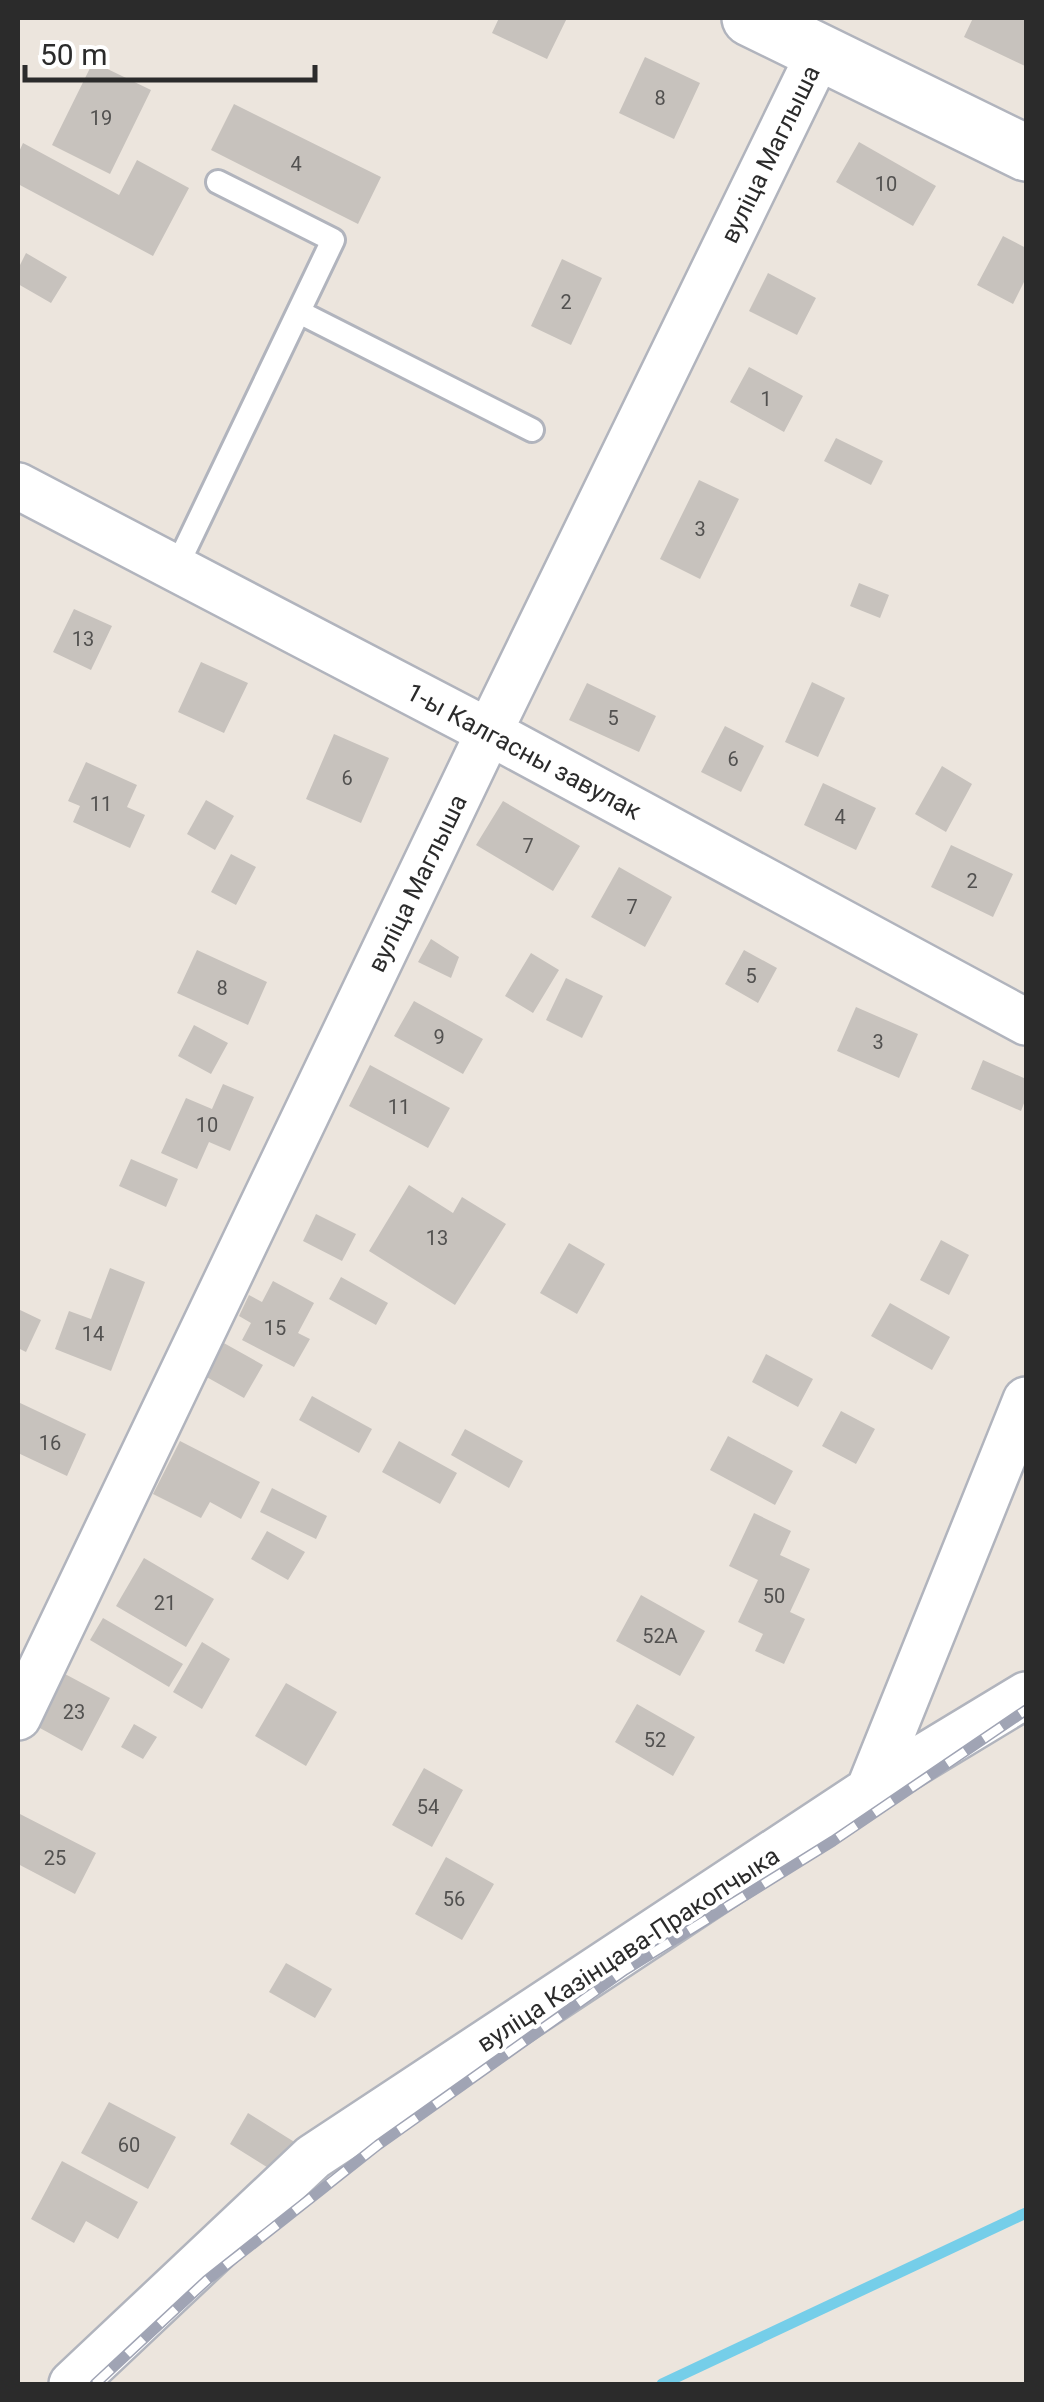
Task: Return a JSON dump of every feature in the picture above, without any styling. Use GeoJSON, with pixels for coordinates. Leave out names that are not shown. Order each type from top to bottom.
{"type":"FeatureCollection","features":[{"type":"Feature","properties":{"kind":"street"},"geometry":{"type":"LineString","coordinates":[[750,18],[1026,153]]}},
{"type":"Feature","properties":{"kind":"street","name":"вуліца Маглыша"},"geometry":{"type":"LineString","coordinates":[[18,1717],[489,732],[820,52]]}},
{"type":"Feature","properties":{"kind":"street","name":"1-ы Калгасны завулак"},"geometry":{"type":"LineString","coordinates":[[18,486],[489,732],[1026,1022]]}},
{"type":"Feature","properties":{"kind":"street"},"geometry":{"type":"LineString","coordinates":[[869,1790],[1026,1400]]}},
{"type":"Feature","properties":{"kind":"street","name":"вуліца Казінцава-Пракопчыка"},"geometry":{"type":"LineString","coordinates":[[72,2384],[313,2156],[869,1790],[1026,1696]]}},
{"type":"Feature","properties":{"kind":"lane"},"geometry":{"type":"LineString","coordinates":[[176,568],[333,240],[218,182]]}},
{"type":"Feature","properties":{"kind":"lane"},"geometry":{"type":"LineString","coordinates":[[299,312],[532,430]]}},
{"type":"Feature","properties":{"kind":"building"},"geometry":{"type":"Polygon","coordinates":[[[499,18],[567,18],[547,59],[492,33],[499,18]]]}},
{"type":"Feature","properties":{"kind":"building"},"geometry":{"type":"Polygon","coordinates":[[[973,18],[1026,20],[1025,66],[964,37],[973,18]]]}},
{"type":"Feature","properties":{"kind":"building"},"geometry":{"type":"Polygon","coordinates":[[[645,57],[700,83],[674,139],[619,113],[645,57]]]}},
{"type":"Feature","properties":{"kind":"building"},"geometry":{"type":"Polygon","coordinates":[[[93,62],[151,90],[110,174],[52,145],[93,62]]]}},
{"type":"Feature","properties":{"kind":"building"},"geometry":{"type":"Polygon","coordinates":[[[234,104],[381,177],[358,224],[211,150],[234,104]]]}},
{"type":"Feature","properties":{"kind":"building"},"geometry":{"type":"Polygon","coordinates":[[[859,142],[936,186],[913,226],[836,182],[859,142]]]}},
{"type":"Feature","properties":{"kind":"building"},"geometry":{"type":"Polygon","coordinates":[[[23,143],[119,195],[137,160],[189,188],[153,256],[18,184],[18,154],[23,143]]]}},
{"type":"Feature","properties":{"kind":"building"},"geometry":{"type":"Polygon","coordinates":[[[1003,236],[1026,248],[1026,278],[1013,304],[977,285],[1003,236]]]}},
{"type":"Feature","properties":{"kind":"building"},"geometry":{"type":"Polygon","coordinates":[[[26,253],[67,277],[51,303],[18,284],[18,269],[26,253]]]}},
{"type":"Feature","properties":{"kind":"building"},"geometry":{"type":"Polygon","coordinates":[[[562,259],[602,278],[571,345],[531,326],[562,259]]]}},
{"type":"Feature","properties":{"kind":"building"},"geometry":{"type":"Polygon","coordinates":[[[768,273],[816,298],[797,335],[749,311],[768,273]]]}},
{"type":"Feature","properties":{"kind":"building"},"geometry":{"type":"Polygon","coordinates":[[[749,367],[803,396],[784,432],[730,402],[749,367]]]}},
{"type":"Feature","properties":{"kind":"building"},"geometry":{"type":"Polygon","coordinates":[[[836,438],[883,461],[871,485],[824,461],[836,438]]]}},
{"type":"Feature","properties":{"kind":"building"},"geometry":{"type":"Polygon","coordinates":[[[699,480],[739,499],[700,579],[660,559],[699,480]]]}},
{"type":"Feature","properties":{"kind":"building"},"geometry":{"type":"Polygon","coordinates":[[[859,583],[889,595],[880,618],[850,606],[859,583]]]}},
{"type":"Feature","properties":{"kind":"building"},"geometry":{"type":"Polygon","coordinates":[[[74,609],[112,626],[91,670],[53,652],[74,609]]]}},
{"type":"Feature","properties":{"kind":"building"},"geometry":{"type":"Polygon","coordinates":[[[201,662],[248,683],[224,733],[178,712],[201,662]]]}},
{"type":"Feature","properties":{"kind":"building"},"geometry":{"type":"Polygon","coordinates":[[[812,682],[845,698],[818,757],[785,742],[812,682]]]}},
{"type":"Feature","properties":{"kind":"building"},"geometry":{"type":"Polygon","coordinates":[[[587,683],[656,716],[639,752],[569,720],[587,683]]]}},
{"type":"Feature","properties":{"kind":"building"},"geometry":{"type":"Polygon","coordinates":[[[725,726],[764,746],[741,792],[701,772],[725,726]]]}},
{"type":"Feature","properties":{"kind":"building"},"geometry":{"type":"Polygon","coordinates":[[[334,734],[389,758],[361,823],[306,799],[334,734]]]}},
{"type":"Feature","properties":{"kind":"building"},"geometry":{"type":"Polygon","coordinates":[[[86,762],[137,785],[127,807],[145,815],[130,848],[73,822],[80,806],[68,801],[86,762]]]}},
{"type":"Feature","properties":{"kind":"building"},"geometry":{"type":"Polygon","coordinates":[[[942,766],[972,784],[946,832],[915,814],[942,766]]]}},
{"type":"Feature","properties":{"kind":"building"},"geometry":{"type":"Polygon","coordinates":[[[823,783],[876,808],[856,850],[804,825],[823,783]]]}},
{"type":"Feature","properties":{"kind":"building"},"geometry":{"type":"Polygon","coordinates":[[[206,800],[234,816],[215,850],[187,834],[206,800]]]}},
{"type":"Feature","properties":{"kind":"building"},"geometry":{"type":"Polygon","coordinates":[[[503,801],[580,846],[553,891],[476,845],[503,801]]]}},
{"type":"Feature","properties":{"kind":"building"},"geometry":{"type":"Polygon","coordinates":[[[951,845],[1013,874],[993,917],[931,887],[951,845]]]}},
{"type":"Feature","properties":{"kind":"building"},"geometry":{"type":"Polygon","coordinates":[[[231,854],[256,867],[236,905],[211,892],[231,854]]]}},
{"type":"Feature","properties":{"kind":"building"},"geometry":{"type":"Polygon","coordinates":[[[619,867],[672,897],[645,947],[591,917],[619,867]]]}},
{"type":"Feature","properties":{"kind":"building"},"geometry":{"type":"Polygon","coordinates":[[[431,939],[459,957],[451,978],[418,962],[431,939]]]}},
{"type":"Feature","properties":{"kind":"building"},"geometry":{"type":"Polygon","coordinates":[[[197,950],[267,982],[248,1025],[177,993],[197,950]]]}},
{"type":"Feature","properties":{"kind":"building"},"geometry":{"type":"Polygon","coordinates":[[[744,950],[777,968],[758,1003],[725,984],[744,950]]]}},
{"type":"Feature","properties":{"kind":"building"},"geometry":{"type":"Polygon","coordinates":[[[531,953],[559,970],[533,1013],[505,996],[531,953]]]}},
{"type":"Feature","properties":{"kind":"building"},"geometry":{"type":"Polygon","coordinates":[[[566,978],[603,996],[582,1038],[546,1020],[566,978]]]}},
{"type":"Feature","properties":{"kind":"building"},"geometry":{"type":"Polygon","coordinates":[[[414,1001],[483,1039],[463,1074],[394,1036],[414,1001]]]}},
{"type":"Feature","properties":{"kind":"building"},"geometry":{"type":"Polygon","coordinates":[[[856,1007],[918,1034],[899,1078],[837,1051],[856,1007]]]}},
{"type":"Feature","properties":{"kind":"building"},"geometry":{"type":"Polygon","coordinates":[[[194,1025],[228,1043],[211,1074],[178,1056],[194,1025]]]}},
{"type":"Feature","properties":{"kind":"building"},"geometry":{"type":"Polygon","coordinates":[[[983,1060],[1026,1079],[1021,1111],[971,1089],[983,1060]]]}},
{"type":"Feature","properties":{"kind":"building"},"geometry":{"type":"Polygon","coordinates":[[[370,1065],[450,1108],[428,1148],[349,1106],[370,1065]]]}},
{"type":"Feature","properties":{"kind":"building"},"geometry":{"type":"Polygon","coordinates":[[[223,1084],[254,1097],[230,1151],[209,1142],[197,1169],[161,1153],[186,1098],[212,1109],[223,1084]]]}},
{"type":"Feature","properties":{"kind":"building"},"geometry":{"type":"Polygon","coordinates":[[[131,1159],[178,1179],[166,1207],[119,1186],[131,1159]]]}},
{"type":"Feature","properties":{"kind":"building"},"geometry":{"type":"Polygon","coordinates":[[[409,1185],[453,1213],[462,1197],[506,1224],[455,1305],[369,1251],[409,1185]]]}},
{"type":"Feature","properties":{"kind":"building"},"geometry":{"type":"Polygon","coordinates":[[[316,1214],[356,1234],[342,1261],[303,1241],[316,1214]]]}},
{"type":"Feature","properties":{"kind":"building"},"geometry":{"type":"Polygon","coordinates":[[[941,1240],[969,1255],[949,1295],[920,1280],[941,1240]]]}},
{"type":"Feature","properties":{"kind":"building"},"geometry":{"type":"Polygon","coordinates":[[[569,1243],[605,1264],[577,1314],[540,1293],[569,1243]]]}},
{"type":"Feature","properties":{"kind":"building"},"geometry":{"type":"Polygon","coordinates":[[[110,1268],[145,1282],[111,1371],[55,1349],[69,1311],[91,1319],[110,1268]]]}},
{"type":"Feature","properties":{"kind":"building"},"geometry":{"type":"Polygon","coordinates":[[[341,1277],[388,1303],[376,1325],[329,1299],[341,1277]]]}},
{"type":"Feature","properties":{"kind":"building"},"geometry":{"type":"Polygon","coordinates":[[[273,1281],[314,1303],[298,1333],[310,1339],[294,1367],[242,1340],[251,1323],[239,1316],[249,1295],[262,1302],[273,1281]]]}},
{"type":"Feature","properties":{"kind":"building"},"geometry":{"type":"Polygon","coordinates":[[[890,1303],[950,1337],[932,1370],[871,1336],[890,1303]]]}},
{"type":"Feature","properties":{"kind":"building"},"geometry":{"type":"Polygon","coordinates":[[[18,1309],[41,1320],[26,1352],[18,1348],[18,1309]]]}},
{"type":"Feature","properties":{"kind":"building"},"geometry":{"type":"Polygon","coordinates":[[[222,1342],[263,1365],[244,1398],[203,1375],[222,1342]]]}},
{"type":"Feature","properties":{"kind":"building"},"geometry":{"type":"Polygon","coordinates":[[[766,1354],[813,1379],[798,1407],[752,1382],[766,1354]]]}},
{"type":"Feature","properties":{"kind":"building"},"geometry":{"type":"Polygon","coordinates":[[[312,1396],[372,1429],[359,1453],[299,1420],[312,1396]]]}},
{"type":"Feature","properties":{"kind":"building"},"geometry":{"type":"Polygon","coordinates":[[[18,1402],[86,1434],[67,1476],[18,1453],[18,1402]]]}},
{"type":"Feature","properties":{"kind":"building"},"geometry":{"type":"Polygon","coordinates":[[[841,1411],[875,1429],[856,1464],[822,1446],[841,1411]]]}},
{"type":"Feature","properties":{"kind":"building"},"geometry":{"type":"Polygon","coordinates":[[[465,1429],[523,1461],[509,1488],[451,1455],[465,1429]]]}},
{"type":"Feature","properties":{"kind":"building"},"geometry":{"type":"Polygon","coordinates":[[[728,1436],[793,1471],[775,1505],[710,1470],[728,1436]]]}},
{"type":"Feature","properties":{"kind":"building"},"geometry":{"type":"Polygon","coordinates":[[[180,1441],[260,1482],[241,1519],[210,1502],[201,1518],[153,1494],[180,1441]]]}},
{"type":"Feature","properties":{"kind":"building"},"geometry":{"type":"Polygon","coordinates":[[[399,1441],[457,1473],[440,1504],[382,1472],[399,1441]]]}},
{"type":"Feature","properties":{"kind":"building"},"geometry":{"type":"Polygon","coordinates":[[[272,1488],[327,1516],[316,1539],[260,1512],[272,1488]]]}},
{"type":"Feature","properties":{"kind":"building"},"geometry":{"type":"Polygon","coordinates":[[[754,1513],[791,1531],[780,1555],[810,1569],[790,1612],[805,1619],[784,1664],[755,1651],[763,1634],[738,1622],[758,1580],[729,1566],[754,1513]]]}},
{"type":"Feature","properties":{"kind":"building"},"geometry":{"type":"Polygon","coordinates":[[[267,1531],[305,1552],[288,1580],[251,1559],[267,1531]]]}},
{"type":"Feature","properties":{"kind":"building"},"geometry":{"type":"Polygon","coordinates":[[[144,1558],[214,1599],[186,1647],[116,1606],[144,1558]]]}},
{"type":"Feature","properties":{"kind":"building"},"geometry":{"type":"Polygon","coordinates":[[[641,1595],[705,1631],[680,1676],[616,1641],[641,1595]]]}},
{"type":"Feature","properties":{"kind":"building"},"geometry":{"type":"Polygon","coordinates":[[[103,1618],[183,1664],[169,1687],[90,1640],[103,1618]]]}},
{"type":"Feature","properties":{"kind":"building"},"geometry":{"type":"Polygon","coordinates":[[[202,1642],[230,1659],[202,1709],[173,1692],[202,1642]]]}},
{"type":"Feature","properties":{"kind":"building"},"geometry":{"type":"Polygon","coordinates":[[[65,1674],[110,1698],[82,1751],[38,1727],[65,1674]]]}},
{"type":"Feature","properties":{"kind":"building"},"geometry":{"type":"Polygon","coordinates":[[[286,1683],[337,1712],[306,1766],[255,1736],[286,1683]]]}},
{"type":"Feature","properties":{"kind":"building"},"geometry":{"type":"Polygon","coordinates":[[[637,1704],[695,1737],[673,1776],[615,1742],[637,1704]]]}},
{"type":"Feature","properties":{"kind":"building"},"geometry":{"type":"Polygon","coordinates":[[[134,1724],[157,1737],[143,1759],[121,1747],[134,1724]]]}},
{"type":"Feature","properties":{"kind":"building"},"geometry":{"type":"Polygon","coordinates":[[[424,1768],[463,1790],[432,1847],[392,1825],[424,1768]]]}},
{"type":"Feature","properties":{"kind":"building"},"geometry":{"type":"Polygon","coordinates":[[[18,1813],[96,1853],[75,1894],[18,1864],[18,1813]]]}},
{"type":"Feature","properties":{"kind":"building"},"geometry":{"type":"Polygon","coordinates":[[[446,1857],[494,1884],[462,1940],[415,1914],[446,1857]]]}},
{"type":"Feature","properties":{"kind":"building"},"geometry":{"type":"Polygon","coordinates":[[[286,1963],[332,1989],[315,2018],[269,1992],[286,1963]]]}},
{"type":"Feature","properties":{"kind":"building"},"geometry":{"type":"Polygon","coordinates":[[[109,2102],[176,2137],[148,2189],[81,2153],[109,2102]]]}},
{"type":"Feature","properties":{"kind":"building"},"geometry":{"type":"Polygon","coordinates":[[[248,2113],[296,2143],[278,2174],[230,2144],[248,2113]]]}},
{"type":"Feature","properties":{"kind":"building"},"geometry":{"type":"Polygon","coordinates":[[[62,2161],[138,2202],[118,2239],[86,2221],[74,2243],[31,2219],[62,2161]]]}},
{"type":"Feature","properties":{"kind":"waterway"},"geometry":{"type":"LineString","coordinates":[[662,2384],[1026,2213]]}},
{"type":"Feature","properties":{"kind":"railway"},"geometry":{"type":"LineString","coordinates":[[95,2384],[207,2280],[378,2145],[625,1970],[833,1841],[1026,1710]]}}]}
